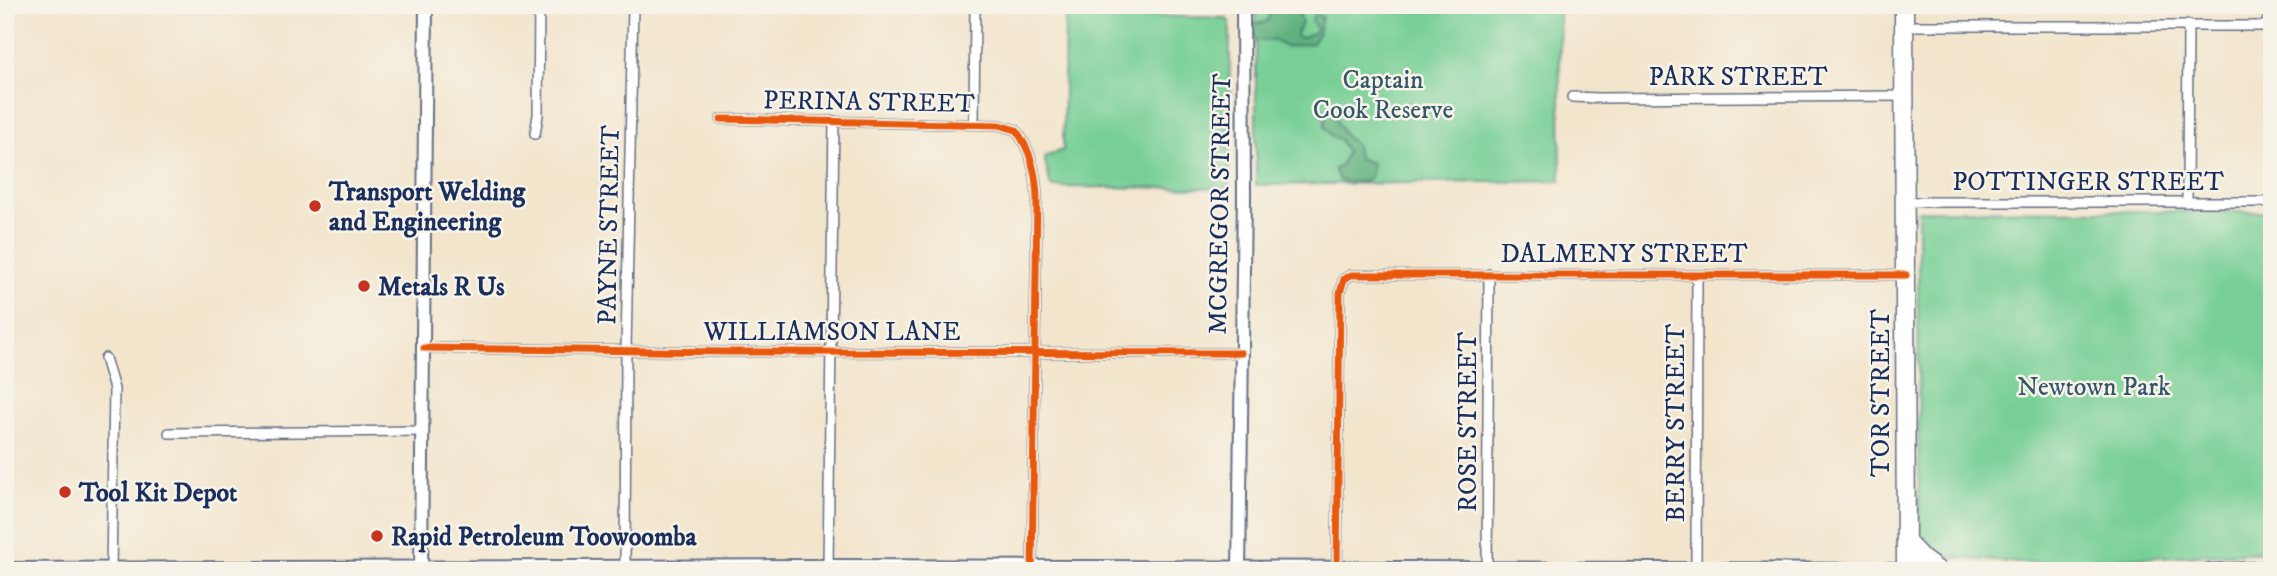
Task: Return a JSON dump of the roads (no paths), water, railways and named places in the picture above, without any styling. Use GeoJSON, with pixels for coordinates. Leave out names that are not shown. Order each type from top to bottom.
{"type":"FeatureCollection","features":[{"type":"Feature","properties":{"kind":"highway","name":"TOR STREET"},"geometry":{"type":"LineString","coordinates":[[1905,5],[1906,570]]}},
{"type":"Feature","properties":{"kind":"highway"},"geometry":{"type":"LineString","coordinates":[[1906,542],[1937,570]]}},
{"type":"Feature","properties":{"kind":"main road"},"geometry":{"type":"LineString","coordinates":[[421,568],[426,5]]}},
{"type":"Feature","properties":{"kind":"main road","name":"MCGREGOR STREET"},"geometry":{"type":"LineString","coordinates":[[1239,569],[1244,5]]}},
{"type":"Feature","properties":{"kind":"main road"},"geometry":{"type":"LineString","coordinates":[[5,569],[1337,568],[1945,571]]}},
{"type":"Feature","properties":{"kind":"main road"},"geometry":{"type":"LineString","coordinates":[[2207,571],[2272,568]]}},
{"type":"Feature","properties":{"kind":"street"},"geometry":{"type":"LineString","coordinates":[[535,134],[538,115],[539,5]]}},
{"type":"Feature","properties":{"kind":"street","name":"PAYNE STREET"},"geometry":{"type":"LineString","coordinates":[[625,569],[626,350],[633,5]]}},
{"type":"Feature","properties":{"kind":"street"},"geometry":{"type":"LineString","coordinates":[[974,124],[975,5]]}},
{"type":"Feature","properties":{"kind":"street"},"geometry":{"type":"LineString","coordinates":[[1905,26],[2270,26],[2268,5]]}},
{"type":"Feature","properties":{"kind":"street"},"geometry":{"type":"LineString","coordinates":[[2187,202],[2188,25]]}},
{"type":"Feature","properties":{"kind":"street","name":"PARK STREET"},"geometry":{"type":"LineString","coordinates":[[1572,97],[1905,96]]}},
{"type":"Feature","properties":{"kind":"street","name":"PERINA STREET"},"geometry":{"type":"LineString","coordinates":[[721,119],[974,124],[999,125],[1016,130],[1027,145],[1036,181],[1035,352]]}},
{"type":"Feature","properties":{"kind":"street"},"geometry":{"type":"LineString","coordinates":[[834,121],[831,351],[834,568]]}},
{"type":"Feature","properties":{"kind":"street","name":"POTTINGER STREET"},"geometry":{"type":"LineString","coordinates":[[1905,202],[2272,202]]}},
{"type":"Feature","properties":{"kind":"street","name":"ROSE STREET"},"geometry":{"type":"LineString","coordinates":[[1487,569],[1489,274]]}},
{"type":"Feature","properties":{"kind":"street","name":"DALMENY STREET"},"geometry":{"type":"LineString","coordinates":[[1337,568],[1340,293],[1344,279],[1350,275],[1906,275]]}},
{"type":"Feature","properties":{"kind":"street","name":"BERRY STREET"},"geometry":{"type":"LineString","coordinates":[[1696,570],[1697,275]]}},
{"type":"Feature","properties":{"kind":"street","name":"WILLIAMSON LANE"},"geometry":{"type":"LineString","coordinates":[[424,348],[726,352],[1241,353]]}},
{"type":"Feature","properties":{"kind":"street"},"geometry":{"type":"LineString","coordinates":[[1032,569],[1035,352]]}},
{"type":"Feature","properties":{"kind":"street"},"geometry":{"type":"LineString","coordinates":[[105,358],[114,389],[111,570]]}},
{"type":"Feature","properties":{"kind":"street"},"geometry":{"type":"LineString","coordinates":[[169,433],[423,431]]}},
{"type":"Feature","properties":{"kind":"place","name":"Transport Welding and Engineering"},"geometry":{"type":"Point","coordinates":[315,206]}},
{"type":"Feature","properties":{"kind":"place","name":"Metals R Us"},"geometry":{"type":"Point","coordinates":[364,286]}},
{"type":"Feature","properties":{"kind":"place","name":"Tool Kit Depot"},"geometry":{"type":"Point","coordinates":[65,492]}},
{"type":"Feature","properties":{"kind":"place","name":"Rapid Petroleum Toowoomba"},"geometry":{"type":"Point","coordinates":[377,536]}},
{"type":"Feature","properties":{"kind":"park label","name":"Captain Cook Reserve"},"geometry":{"type":"Point","coordinates":[1383,94]}},
{"type":"Feature","properties":{"kind":"park label","name":"Newtown Park"},"geometry":{"type":"Point","coordinates":[2094,386]}}]}
